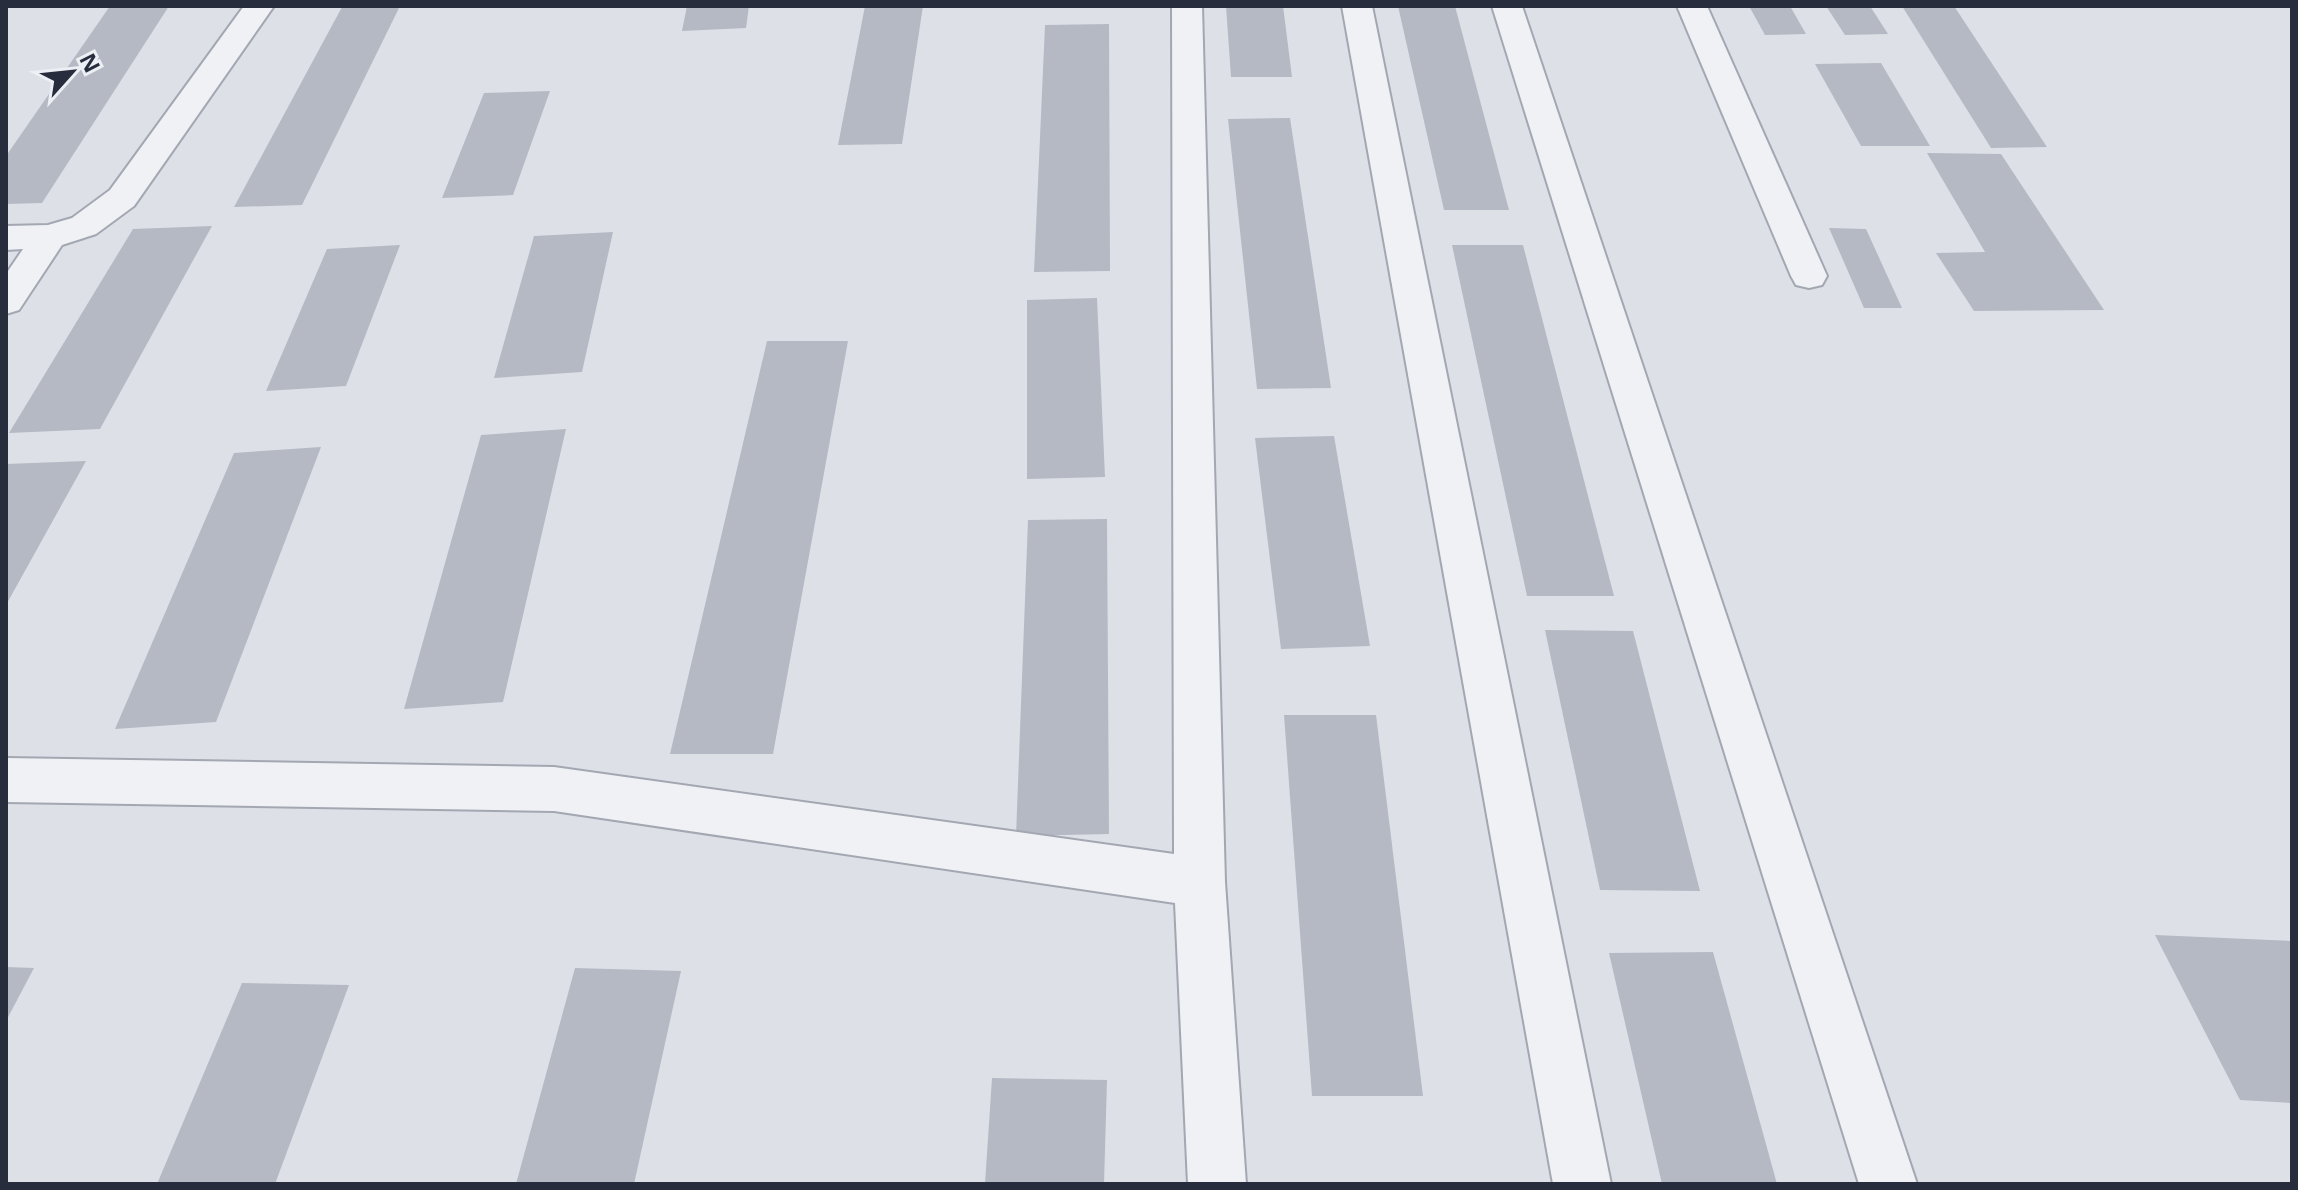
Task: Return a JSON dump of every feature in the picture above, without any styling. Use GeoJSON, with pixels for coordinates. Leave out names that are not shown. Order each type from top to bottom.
{"type":"FeatureCollection","features":[{"type":"Feature","properties":{"kind":"street"},"geometry":{"type":"LineString","coordinates":[[6,238],[50,237],[84,226],[122,198],[259,6]]}},
{"type":"Feature","properties":{"kind":"street"},"geometry":{"type":"LineString","coordinates":[[1187,6],[1200,882],[1217,1184]]}},
{"type":"Feature","properties":{"kind":"street"},"geometry":{"type":"LineString","coordinates":[[1357,6],[1582,1184]]}},
{"type":"Feature","properties":{"kind":"street"},"geometry":{"type":"LineString","coordinates":[[1507,6],[1888,1184]]}},
{"type":"Feature","properties":{"kind":"street"},"geometry":{"type":"LineString","coordinates":[[1692,6],[1809,276]]}},
{"type":"Feature","properties":{"kind":"street"},"geometry":{"type":"LineString","coordinates":[[6,301],[50,237]]}},
{"type":"Feature","properties":{"kind":"street"},"geometry":{"type":"LineString","coordinates":[[6,780],[554,789],[1200,882]]}},
{"type":"Feature","properties":{"kind":"building"},"geometry":{"type":"Polygon","coordinates":[[[110,6],[169,6],[42,203],[6,204],[6,156],[110,6]]]}},
{"type":"Feature","properties":{"kind":"building"},"geometry":{"type":"Polygon","coordinates":[[[400,6],[302,205],[234,207],[342,7],[400,6]]]}},
{"type":"Feature","properties":{"kind":"building"},"geometry":{"type":"Polygon","coordinates":[[[687,6],[749,6],[746,28],[682,31],[687,6]]]}},
{"type":"Feature","properties":{"kind":"building"},"geometry":{"type":"Polygon","coordinates":[[[865,6],[923,6],[902,144],[838,145],[865,6]]]}},
{"type":"Feature","properties":{"kind":"building"},"geometry":{"type":"Polygon","coordinates":[[[1226,6],[1283,6],[1292,77],[1231,77],[1226,6]]]}},
{"type":"Feature","properties":{"kind":"building"},"geometry":{"type":"Polygon","coordinates":[[[1398,6],[1455,6],[1509,210],[1444,210],[1398,6]]]}},
{"type":"Feature","properties":{"kind":"building"},"geometry":{"type":"Polygon","coordinates":[[[1749,6],[1790,6],[1806,34],[1765,35],[1749,6]]]}},
{"type":"Feature","properties":{"kind":"building"},"geometry":{"type":"Polygon","coordinates":[[[1826,6],[1870,6],[1888,34],[1845,35],[1826,6]]]}},
{"type":"Feature","properties":{"kind":"building"},"geometry":{"type":"Polygon","coordinates":[[[1902,6],[1954,6],[2047,147],[1991,148],[1902,6]]]}},
{"type":"Feature","properties":{"kind":"building"},"geometry":{"type":"Polygon","coordinates":[[[1109,24],[1110,271],[1034,272],[1045,25],[1109,24]]]}},
{"type":"Feature","properties":{"kind":"building"},"geometry":{"type":"Polygon","coordinates":[[[1881,63],[1930,146],[1861,146],[1815,64],[1881,63]]]}},
{"type":"Feature","properties":{"kind":"building"},"geometry":{"type":"Polygon","coordinates":[[[550,91],[513,195],[442,198],[484,93],[550,91]]]}},
{"type":"Feature","properties":{"kind":"building"},"geometry":{"type":"Polygon","coordinates":[[[1290,118],[1331,388],[1257,389],[1228,119],[1290,118]]]}},
{"type":"Feature","properties":{"kind":"building"},"geometry":{"type":"Polygon","coordinates":[[[1927,153],[2001,154],[2104,310],[1974,311],[1936,253],[1985,252],[1927,153]]]}},
{"type":"Feature","properties":{"kind":"building"},"geometry":{"type":"Polygon","coordinates":[[[212,226],[100,429],[9,433],[133,229],[212,226]]]}},
{"type":"Feature","properties":{"kind":"building"},"geometry":{"type":"Polygon","coordinates":[[[1829,228],[1866,229],[1902,308],[1864,308],[1829,228]]]}},
{"type":"Feature","properties":{"kind":"building"},"geometry":{"type":"Polygon","coordinates":[[[613,232],[582,372],[494,378],[534,236],[613,232]]]}},
{"type":"Feature","properties":{"kind":"building"},"geometry":{"type":"Polygon","coordinates":[[[400,245],[346,386],[266,391],[327,249],[400,245]]]}},
{"type":"Feature","properties":{"kind":"building"},"geometry":{"type":"Polygon","coordinates":[[[1452,245],[1523,245],[1614,596],[1527,596],[1452,245]]]}},
{"type":"Feature","properties":{"kind":"building"},"geometry":{"type":"Polygon","coordinates":[[[1097,298],[1105,477],[1027,479],[1027,300],[1097,298]]]}},
{"type":"Feature","properties":{"kind":"building"},"geometry":{"type":"Polygon","coordinates":[[[767,341],[848,341],[773,754],[670,754],[767,341]]]}},
{"type":"Feature","properties":{"kind":"building"},"geometry":{"type":"Polygon","coordinates":[[[566,429],[503,702],[404,709],[481,435],[566,429]]]}},
{"type":"Feature","properties":{"kind":"building"},"geometry":{"type":"Polygon","coordinates":[[[1334,436],[1370,646],[1281,649],[1255,438],[1334,436]]]}},
{"type":"Feature","properties":{"kind":"building"},"geometry":{"type":"Polygon","coordinates":[[[321,447],[216,722],[115,729],[234,453],[321,447]]]}},
{"type":"Feature","properties":{"kind":"building"},"geometry":{"type":"Polygon","coordinates":[[[86,461],[6,605],[6,464],[86,461]]]}},
{"type":"Feature","properties":{"kind":"building"},"geometry":{"type":"Polygon","coordinates":[[[1107,519],[1109,834],[1016,836],[1028,520],[1107,519]]]}},
{"type":"Feature","properties":{"kind":"building"},"geometry":{"type":"Polygon","coordinates":[[[1545,630],[1633,631],[1700,891],[1600,890],[1545,630]]]}},
{"type":"Feature","properties":{"kind":"building"},"geometry":{"type":"Polygon","coordinates":[[[1284,715],[1376,715],[1423,1096],[1312,1096],[1284,715]]]}},
{"type":"Feature","properties":{"kind":"building"},"geometry":{"type":"Polygon","coordinates":[[[2155,935],[2292,941],[2292,1103],[2240,1100],[2155,935]]]}},
{"type":"Feature","properties":{"kind":"building"},"geometry":{"type":"Polygon","coordinates":[[[1713,952],[1777,1184],[1662,1184],[1609,953],[1713,952]]]}},
{"type":"Feature","properties":{"kind":"building"},"geometry":{"type":"Polygon","coordinates":[[[6,967],[34,968],[6,1021],[6,967]]]}},
{"type":"Feature","properties":{"kind":"building"},"geometry":{"type":"Polygon","coordinates":[[[575,968],[681,971],[634,1184],[516,1184],[575,968]]]}},
{"type":"Feature","properties":{"kind":"building"},"geometry":{"type":"Polygon","coordinates":[[[242,983],[349,985],[275,1184],[157,1184],[242,983]]]}},
{"type":"Feature","properties":{"kind":"building"},"geometry":{"type":"Polygon","coordinates":[[[992,1078],[1107,1080],[1104,1184],[985,1184],[992,1078]]]}}]}
